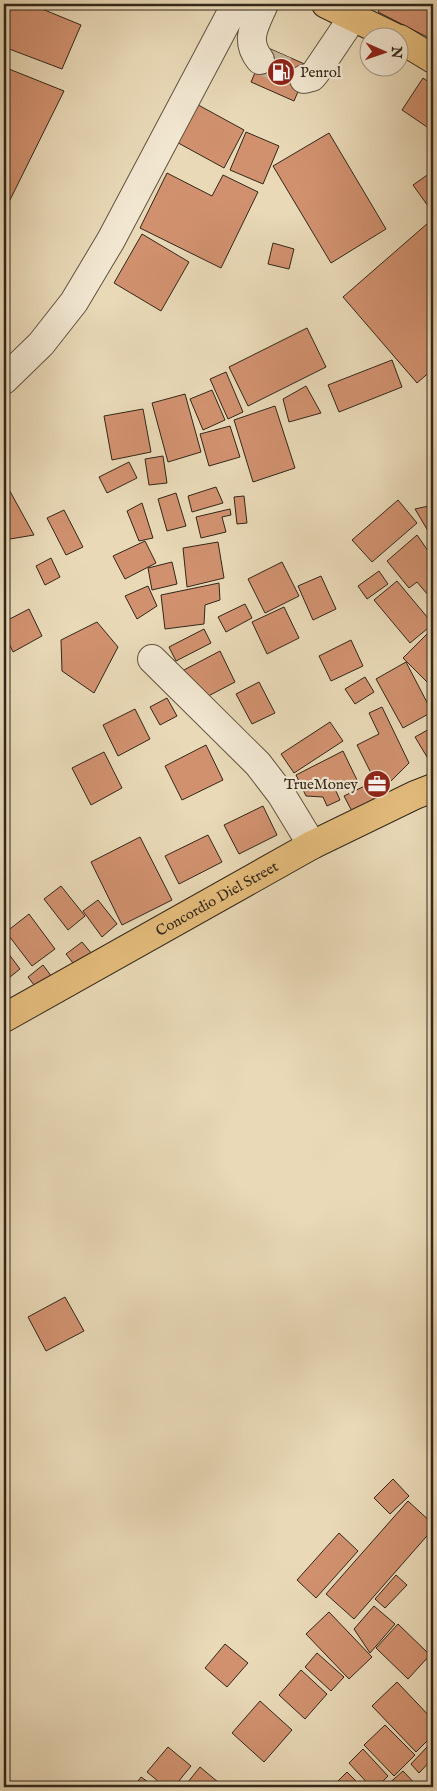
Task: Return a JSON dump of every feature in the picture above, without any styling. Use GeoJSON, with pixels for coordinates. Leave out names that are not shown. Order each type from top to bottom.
{"type":"FeatureCollection","features":[{"type":"Feature","properties":{"kind":"main road"},"geometry":{"type":"LineString","coordinates":[[326,4],[377,28]]}},
{"type":"Feature","properties":{"kind":"main road"},"geometry":{"type":"LineString","coordinates":[[410,45],[433,59]]}},
{"type":"Feature","properties":{"kind":"main road","name":"Concordio Diel Street"},"geometry":{"type":"LineString","coordinates":[[4,1018],[312,844],[433,788]]}},
{"type":"Feature","properties":{"kind":"street"},"geometry":{"type":"LineString","coordinates":[[4,380],[41,344],[74,302],[111,240],[236,4]]}},
{"type":"Feature","properties":{"kind":"street"},"geometry":{"type":"LineString","coordinates":[[260,60],[254,52],[251,42],[253,30],[264,4]]}},
{"type":"Feature","properties":{"kind":"street"},"geometry":{"type":"LineString","coordinates":[[304,79],[312,77],[316,72],[353,17]]}},
{"type":"Feature","properties":{"kind":"street"},"geometry":{"type":"LineString","coordinates":[[152,659],[258,764],[312,844]]}},
{"type":"Feature","properties":{"kind":"building"},"geometry":{"type":"Polygon","coordinates":[[[4,4],[30,4],[81,25],[62,69],[4,47],[4,4]]]}},
{"type":"Feature","properties":{"kind":"building"},"geometry":{"type":"Polygon","coordinates":[[[357,4],[368,4],[365,9],[357,4]]]}},
{"type":"Feature","properties":{"kind":"building"},"geometry":{"type":"Polygon","coordinates":[[[382,4],[433,4],[433,40],[410,28],[378,12],[382,4]]]}},
{"type":"Feature","properties":{"kind":"building","name":"Penrol"},"geometry":{"type":"Polygon","coordinates":[[[266,47],[309,66],[294,101],[251,82],[266,47]]]}},
{"type":"Feature","properties":{"kind":"building"},"geometry":{"type":"Polygon","coordinates":[[[4,67],[64,91],[4,212],[4,67]]]}},
{"type":"Feature","properties":{"kind":"building"},"geometry":{"type":"Polygon","coordinates":[[[423,78],[433,85],[433,131],[402,110],[423,78]]]}},
{"type":"Feature","properties":{"kind":"building"},"geometry":{"type":"Polygon","coordinates":[[[191,101],[244,130],[224,168],[171,139],[191,101]]]}},
{"type":"Feature","properties":{"kind":"building"},"geometry":{"type":"Polygon","coordinates":[[[246,132],[279,146],[263,184],[230,170],[246,132]]]}},
{"type":"Feature","properties":{"kind":"building"},"geometry":{"type":"Polygon","coordinates":[[[329,133],[386,229],[331,263],[273,166],[329,133]]]}},
{"type":"Feature","properties":{"kind":"building"},"geometry":{"type":"Polygon","coordinates":[[[433,171],[433,213],[413,185],[433,171]]]}},
{"type":"Feature","properties":{"kind":"building"},"geometry":{"type":"Polygon","coordinates":[[[167,173],[212,196],[223,175],[258,192],[221,268],[140,228],[167,173]]]}},
{"type":"Feature","properties":{"kind":"building"},"geometry":{"type":"Polygon","coordinates":[[[428,223],[433,229],[433,369],[417,383],[343,297],[428,223]]]}},
{"type":"Feature","properties":{"kind":"building"},"geometry":{"type":"Polygon","coordinates":[[[142,234],[189,262],[161,311],[114,283],[142,234]]]}},
{"type":"Feature","properties":{"kind":"building"},"geometry":{"type":"Polygon","coordinates":[[[273,243],[294,249],[289,269],[268,264],[273,243]]]}},
{"type":"Feature","properties":{"kind":"building"},"geometry":{"type":"Polygon","coordinates":[[[307,328],[326,367],[248,406],[229,367],[307,328]]]}},
{"type":"Feature","properties":{"kind":"building"},"geometry":{"type":"Polygon","coordinates":[[[392,360],[402,387],[339,412],[328,385],[392,360]]]}},
{"type":"Feature","properties":{"kind":"building"},"geometry":{"type":"Polygon","coordinates":[[[226,372],[243,412],[228,419],[210,379],[226,372]]]}},
{"type":"Feature","properties":{"kind":"building"},"geometry":{"type":"Polygon","coordinates":[[[306,386],[321,413],[289,422],[283,399],[306,386]]]}},
{"type":"Feature","properties":{"kind":"building"},"geometry":{"type":"Polygon","coordinates":[[[212,390],[225,420],[203,430],[190,399],[212,390]]]}},
{"type":"Feature","properties":{"kind":"building"},"geometry":{"type":"Polygon","coordinates":[[[185,394],[201,452],[168,462],[152,403],[185,394]]]}},
{"type":"Feature","properties":{"kind":"building"},"geometry":{"type":"Polygon","coordinates":[[[275,406],[295,468],[253,482],[234,420],[275,406]]]}},
{"type":"Feature","properties":{"kind":"building"},"geometry":{"type":"Polygon","coordinates":[[[143,409],[151,452],[112,460],[104,416],[143,409]]]}},
{"type":"Feature","properties":{"kind":"building"},"geometry":{"type":"Polygon","coordinates":[[[230,426],[240,457],[209,466],[200,434],[230,426]]]}},
{"type":"Feature","properties":{"kind":"building"},"geometry":{"type":"Polygon","coordinates":[[[163,456],[167,483],[149,485],[145,459],[163,456]]]}},
{"type":"Feature","properties":{"kind":"building"},"geometry":{"type":"Polygon","coordinates":[[[129,462],[137,478],[107,493],[99,477],[129,462]]]}},
{"type":"Feature","properties":{"kind":"building"},"geometry":{"type":"Polygon","coordinates":[[[6,484],[34,535],[4,540],[4,486],[6,484]]]}},
{"type":"Feature","properties":{"kind":"building"},"geometry":{"type":"Polygon","coordinates":[[[216,487],[223,503],[192,512],[188,496],[216,487]]]}},
{"type":"Feature","properties":{"kind":"building"},"geometry":{"type":"Polygon","coordinates":[[[176,493],[186,526],[167,531],[158,499],[176,493]]]}},
{"type":"Feature","properties":{"kind":"building"},"geometry":{"type":"Polygon","coordinates":[[[244,496],[247,523],[237,524],[234,497],[244,496]]]}},
{"type":"Feature","properties":{"kind":"building"},"geometry":{"type":"Polygon","coordinates":[[[398,500],[417,523],[372,562],[352,540],[398,500]]]}},
{"type":"Feature","properties":{"kind":"building"},"geometry":{"type":"Polygon","coordinates":[[[142,503],[153,538],[139,541],[127,511],[142,503]]]}},
{"type":"Feature","properties":{"kind":"building"},"geometry":{"type":"Polygon","coordinates":[[[433,505],[433,534],[431,536],[415,509],[433,505]]]}},
{"type":"Feature","properties":{"kind":"building"},"geometry":{"type":"Polygon","coordinates":[[[230,509],[231,515],[222,517],[226,532],[201,538],[196,517],[230,509]]]}},
{"type":"Feature","properties":{"kind":"building"},"geometry":{"type":"Polygon","coordinates":[[[64,510],[83,547],[66,555],[47,518],[64,510]]]}},
{"type":"Feature","properties":{"kind":"building"},"geometry":{"type":"Polygon","coordinates":[[[417,535],[433,558],[433,589],[428,595],[417,582],[409,588],[387,561],[417,535]]]}},
{"type":"Feature","properties":{"kind":"building"},"geometry":{"type":"Polygon","coordinates":[[[145,541],[156,563],[125,579],[113,556],[145,541]]]}},
{"type":"Feature","properties":{"kind":"building"},"geometry":{"type":"Polygon","coordinates":[[[218,542],[224,578],[187,587],[183,548],[218,542]]]}},
{"type":"Feature","properties":{"kind":"building"},"geometry":{"type":"Polygon","coordinates":[[[51,558],[60,577],[45,585],[36,566],[51,558]]]}},
{"type":"Feature","properties":{"kind":"building"},"geometry":{"type":"Polygon","coordinates":[[[172,562],[177,584],[152,590],[148,568],[172,562]]]}},
{"type":"Feature","properties":{"kind":"building"},"geometry":{"type":"Polygon","coordinates":[[[282,562],[299,596],[265,613],[248,579],[282,562]]]}},
{"type":"Feature","properties":{"kind":"building"},"geometry":{"type":"Polygon","coordinates":[[[379,571],[388,584],[367,599],[358,586],[379,571]]]}},
{"type":"Feature","properties":{"kind":"building"},"geometry":{"type":"Polygon","coordinates":[[[321,576],[336,609],[313,620],[298,586],[321,576]]]}},
{"type":"Feature","properties":{"kind":"building"},"geometry":{"type":"Polygon","coordinates":[[[397,581],[433,624],[410,643],[374,600],[397,581]]]}},
{"type":"Feature","properties":{"kind":"building"},"geometry":{"type":"Polygon","coordinates":[[[219,583],[220,600],[205,605],[204,624],[165,629],[161,595],[219,583]]]}},
{"type":"Feature","properties":{"kind":"building"},"geometry":{"type":"Polygon","coordinates":[[[148,586],[157,606],[137,619],[125,596],[148,586]]]}},
{"type":"Feature","properties":{"kind":"building"},"geometry":{"type":"Polygon","coordinates":[[[245,604],[252,618],[226,632],[218,617],[245,604]]]}},
{"type":"Feature","properties":{"kind":"building"},"geometry":{"type":"Polygon","coordinates":[[[284,607],[299,638],[267,654],[252,622],[284,607]]]}},
{"type":"Feature","properties":{"kind":"building"},"geometry":{"type":"Polygon","coordinates":[[[29,609],[42,636],[13,652],[4,633],[4,622],[29,609]]]}},
{"type":"Feature","properties":{"kind":"building"},"geometry":{"type":"Polygon","coordinates":[[[97,622],[118,647],[94,693],[62,671],[61,640],[97,622]]]}},
{"type":"Feature","properties":{"kind":"building"},"geometry":{"type":"Polygon","coordinates":[[[204,629],[211,643],[176,661],[169,647],[204,629]]]}},
{"type":"Feature","properties":{"kind":"building"},"geometry":{"type":"Polygon","coordinates":[[[432,629],[433,631],[433,688],[403,658],[432,629]]]}},
{"type":"Feature","properties":{"kind":"building"},"geometry":{"type":"Polygon","coordinates":[[[351,640],[363,666],[331,681],[319,656],[351,640]]]}},
{"type":"Feature","properties":{"kind":"building"},"geometry":{"type":"Polygon","coordinates":[[[220,651],[235,682],[197,702],[182,671],[220,651]]]}},
{"type":"Feature","properties":{"kind":"building"},"geometry":{"type":"Polygon","coordinates":[[[406,662],[432,712],[403,728],[376,679],[406,662]]]}},
{"type":"Feature","properties":{"kind":"building"},"geometry":{"type":"Polygon","coordinates":[[[365,677],[374,692],[355,704],[345,689],[365,677]]]}},
{"type":"Feature","properties":{"kind":"building"},"geometry":{"type":"Polygon","coordinates":[[[4,680],[10,693],[4,695],[4,680]]]}},
{"type":"Feature","properties":{"kind":"building"},"geometry":{"type":"Polygon","coordinates":[[[259,682],[275,713],[252,724],[236,694],[259,682]]]}},
{"type":"Feature","properties":{"kind":"building"},"geometry":{"type":"Polygon","coordinates":[[[167,698],[177,716],[160,725],[150,707],[167,698]]]}},
{"type":"Feature","properties":{"kind":"building"},"geometry":{"type":"Polygon","coordinates":[[[382,707],[409,763],[355,817],[344,796],[375,781],[357,745],[379,734],[369,713],[382,707]]]}},
{"type":"Feature","properties":{"kind":"building"},"geometry":{"type":"Polygon","coordinates":[[[135,709],[150,739],[118,756],[103,725],[135,709]]]}},
{"type":"Feature","properties":{"kind":"building"},"geometry":{"type":"Polygon","coordinates":[[[330,722],[343,741],[294,773],[281,754],[330,722]]]}},
{"type":"Feature","properties":{"kind":"building"},"geometry":{"type":"Polygon","coordinates":[[[433,727],[433,760],[430,762],[415,737],[433,727]]]}},
{"type":"Feature","properties":{"kind":"building"},"geometry":{"type":"Polygon","coordinates":[[[206,745],[223,780],[182,800],[165,766],[206,745]]]}},
{"type":"Feature","properties":{"kind":"building"},"geometry":{"type":"Polygon","coordinates":[[[343,751],[357,780],[336,791],[340,800],[327,806],[323,797],[306,796],[296,775],[343,751]]]}},
{"type":"Feature","properties":{"kind":"building"},"geometry":{"type":"Polygon","coordinates":[[[104,752],[122,788],[91,805],[72,768],[104,752]]]}},
{"type":"Feature","properties":{"kind":"building"},"geometry":{"type":"Polygon","coordinates":[[[263,806],[277,835],[239,854],[224,825],[263,806]]]}},
{"type":"Feature","properties":{"kind":"building"},"geometry":{"type":"Polygon","coordinates":[[[208,835],[222,862],[179,884],[165,856],[208,835]]]}},
{"type":"Feature","properties":{"kind":"building"},"geometry":{"type":"Polygon","coordinates":[[[140,837],[172,900],[122,925],[91,862],[140,837]]]}},
{"type":"Feature","properties":{"kind":"building"},"geometry":{"type":"Polygon","coordinates":[[[61,886],[85,916],[68,930],[44,899],[61,886]]]}},
{"type":"Feature","properties":{"kind":"building"},"geometry":{"type":"Polygon","coordinates":[[[98,900],[117,924],[102,937],[83,911],[98,900]]]}},
{"type":"Feature","properties":{"kind":"building"},"geometry":{"type":"Polygon","coordinates":[[[29,914],[55,949],[32,966],[6,932],[29,914]]]}},
{"type":"Feature","properties":{"kind":"building"},"geometry":{"type":"Polygon","coordinates":[[[82,942],[92,954],[76,967],[66,954],[82,942]]]}},
{"type":"Feature","properties":{"kind":"building"},"geometry":{"type":"Polygon","coordinates":[[[8,953],[20,969],[10,977],[4,969],[4,957],[8,953]]]}},
{"type":"Feature","properties":{"kind":"building"},"geometry":{"type":"Polygon","coordinates":[[[43,965],[52,977],[37,989],[28,977],[43,965]]]}},
{"type":"Feature","properties":{"kind":"building"},"geometry":{"type":"Polygon","coordinates":[[[65,1297],[84,1331],[46,1351],[28,1317],[65,1297]]]}},
{"type":"Feature","properties":{"kind":"building"},"geometry":{"type":"Polygon","coordinates":[[[393,1479],[409,1496],[390,1514],[374,1498],[393,1479]]]}},
{"type":"Feature","properties":{"kind":"building"},"geometry":{"type":"Polygon","coordinates":[[[408,1501],[433,1524],[433,1529],[354,1619],[326,1594],[408,1501]]]}},
{"type":"Feature","properties":{"kind":"building"},"geometry":{"type":"Polygon","coordinates":[[[339,1533],[358,1551],[316,1598],[297,1580],[339,1533]]]}},
{"type":"Feature","properties":{"kind":"building"},"geometry":{"type":"Polygon","coordinates":[[[396,1575],[407,1585],[385,1608],[375,1599],[396,1575]]]}},
{"type":"Feature","properties":{"kind":"building"},"geometry":{"type":"Polygon","coordinates":[[[374,1606],[395,1624],[370,1653],[354,1629],[374,1606]]]}},
{"type":"Feature","properties":{"kind":"building"},"geometry":{"type":"Polygon","coordinates":[[[329,1612],[372,1657],[349,1679],[306,1634],[329,1612]]]}},
{"type":"Feature","properties":{"kind":"building"},"geometry":{"type":"Polygon","coordinates":[[[398,1624],[430,1655],[408,1679],[376,1648],[398,1624]]]}},
{"type":"Feature","properties":{"kind":"building"},"geometry":{"type":"Polygon","coordinates":[[[225,1644],[248,1663],[227,1687],[205,1668],[225,1644]]]}},
{"type":"Feature","properties":{"kind":"building"},"geometry":{"type":"Polygon","coordinates":[[[317,1653],[344,1677],[331,1691],[305,1667],[317,1653]]]}},
{"type":"Feature","properties":{"kind":"building"},"geometry":{"type":"Polygon","coordinates":[[[301,1670],[327,1694],[305,1719],[279,1695],[301,1670]]]}},
{"type":"Feature","properties":{"kind":"building"},"geometry":{"type":"Polygon","coordinates":[[[397,1682],[433,1720],[433,1735],[416,1752],[372,1706],[397,1682]]]}},
{"type":"Feature","properties":{"kind":"building"},"geometry":{"type":"Polygon","coordinates":[[[260,1701],[292,1730],[264,1762],[232,1733],[260,1701]]]}},
{"type":"Feature","properties":{"kind":"building"},"geometry":{"type":"Polygon","coordinates":[[[385,1725],[415,1755],[394,1776],[364,1745],[385,1725]]]}},
{"type":"Feature","properties":{"kind":"building"},"geometry":{"type":"Polygon","coordinates":[[[168,1747],[191,1766],[174,1787],[165,1787],[147,1772],[168,1747]]]}},
{"type":"Feature","properties":{"kind":"building"},"geometry":{"type":"Polygon","coordinates":[[[427,1747],[433,1754],[433,1758],[419,1773],[411,1764],[427,1747]]]}},
{"type":"Feature","properties":{"kind":"building"},"geometry":{"type":"Polygon","coordinates":[[[363,1749],[388,1776],[377,1787],[371,1787],[349,1763],[363,1749]]]}},
{"type":"Feature","properties":{"kind":"building"},"geometry":{"type":"Polygon","coordinates":[[[200,1767],[224,1787],[184,1787],[200,1767]]]}},
{"type":"Feature","properties":{"kind":"building"},"geometry":{"type":"Polygon","coordinates":[[[403,1771],[418,1787],[385,1787],[403,1771]]]}},
{"type":"Feature","properties":{"kind":"building"},"geometry":{"type":"Polygon","coordinates":[[[347,1772],[362,1787],[332,1787],[347,1772]]]}},
{"type":"Feature","properties":{"kind":"building"},"geometry":{"type":"Polygon","coordinates":[[[141,1777],[155,1787],[134,1787],[141,1777]]]}},
{"type":"Feature","properties":{"kind":"tunnel"},"geometry":{"type":"LineString","coordinates":[[260,60],[304,79]]}},
{"type":"Feature","properties":{"kind":"place","name":"Penrol"},"geometry":{"type":"Point","coordinates":[281,72]}},
{"type":"Feature","properties":{"kind":"place","name":"TrueMoney"},"geometry":{"type":"Point","coordinates":[377,784]}}]}
